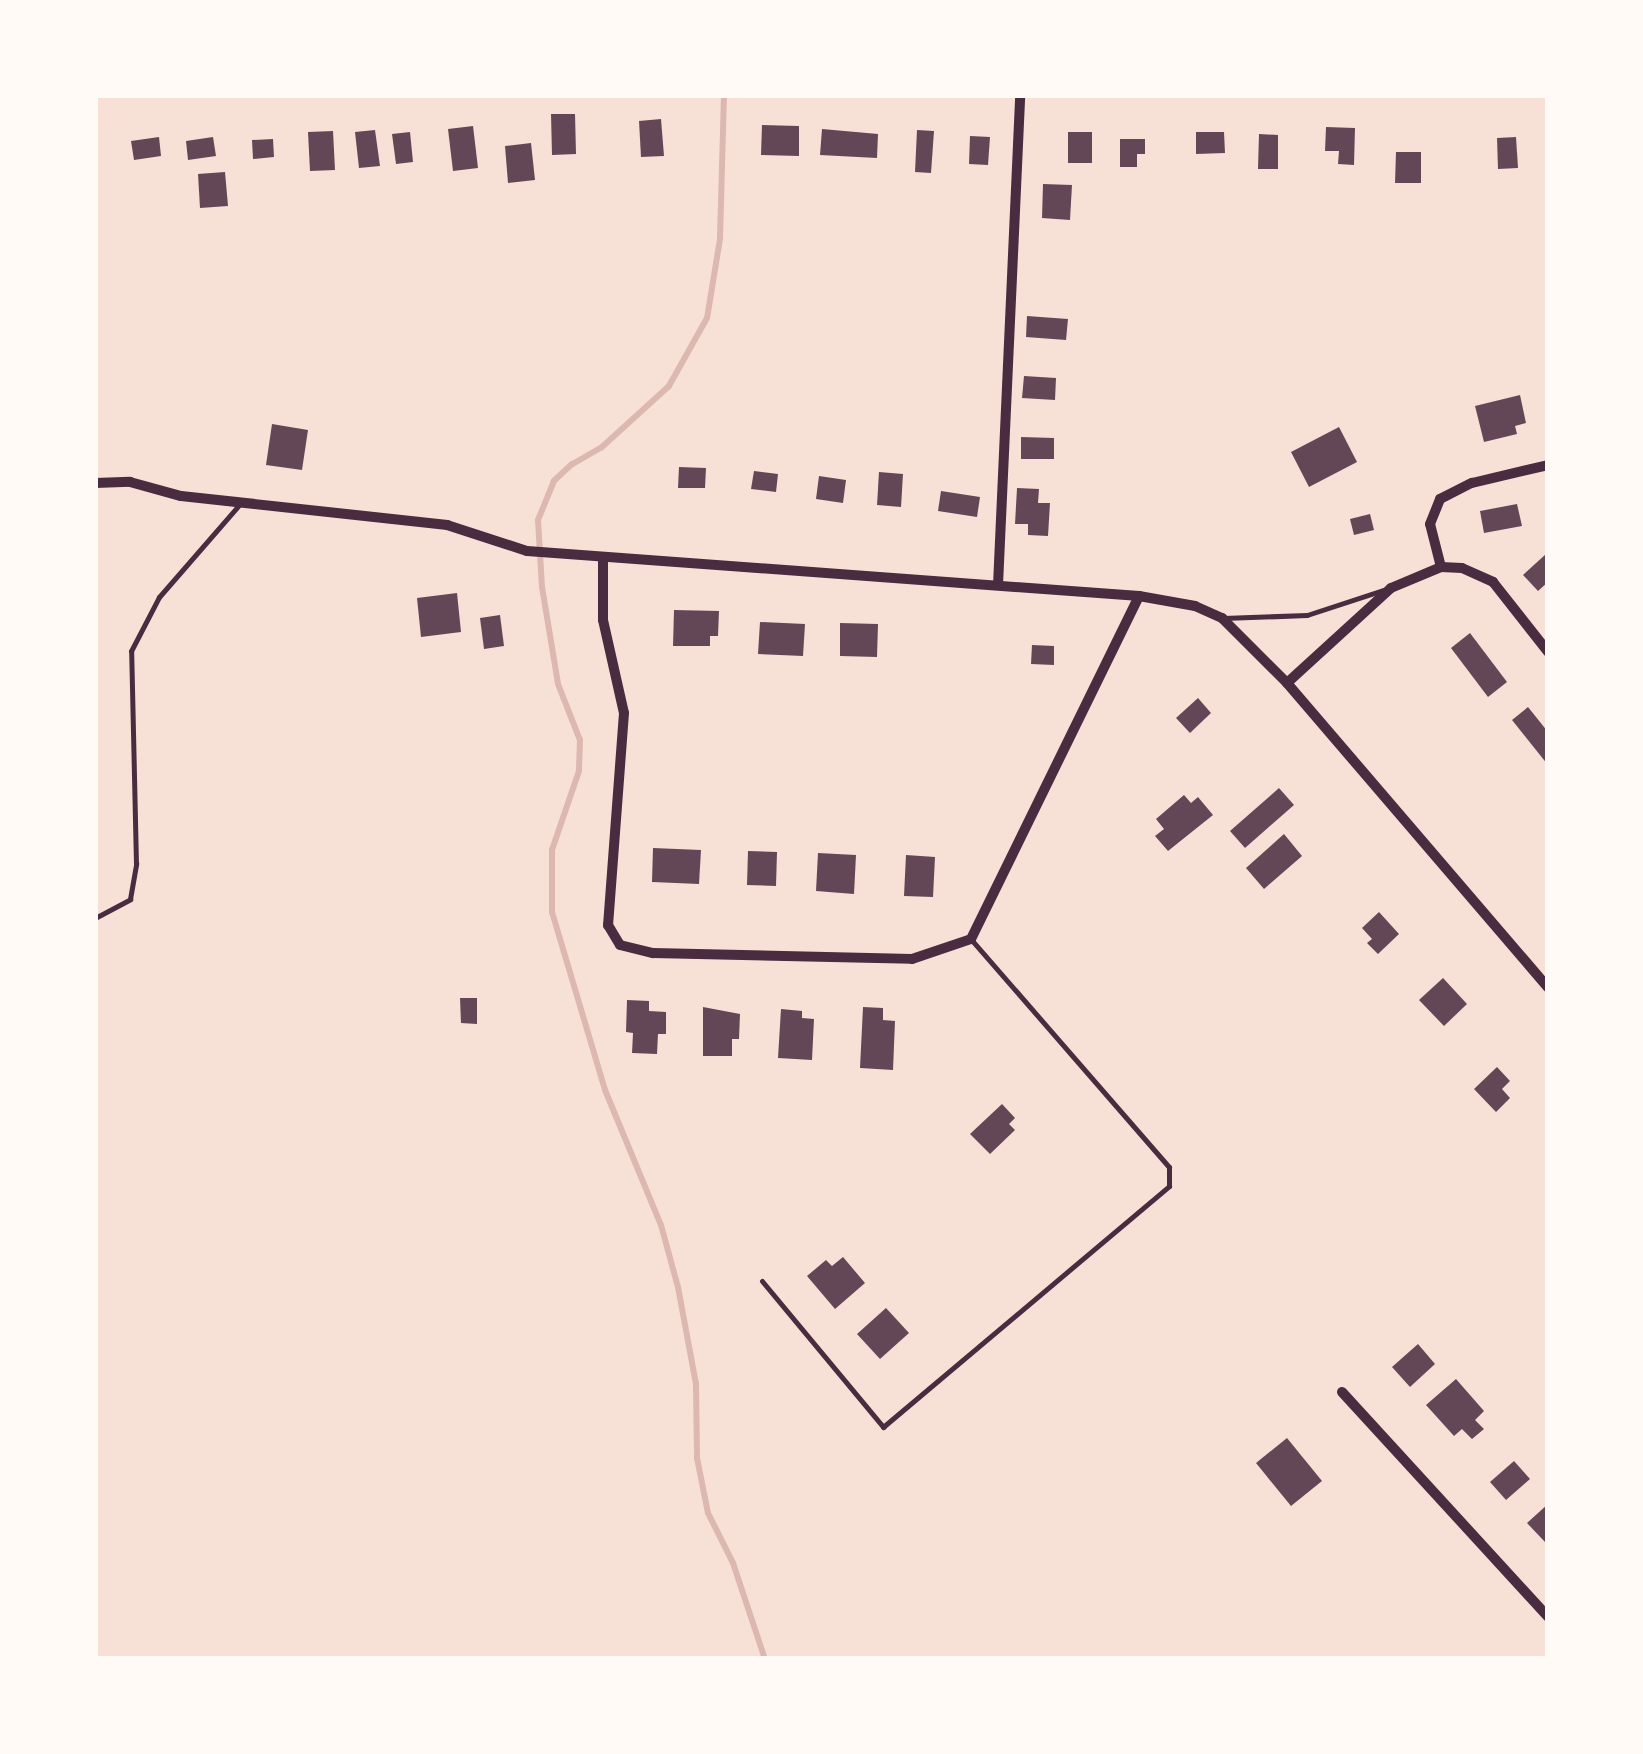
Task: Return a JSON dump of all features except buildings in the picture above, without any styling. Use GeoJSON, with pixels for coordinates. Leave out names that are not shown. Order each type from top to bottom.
{"type":"FeatureCollection","features":[{"type":"Feature","properties":{"kind":"street"},"geometry":{"type":"LineString","coordinates":[[998,585],[1020,95]]}},
{"type":"Feature","properties":{"kind":"street"},"geometry":{"type":"LineString","coordinates":[[1441,567],[1430,524],[1440,498],[1472,483],[1548,465]]}},
{"type":"Feature","properties":{"kind":"street"},"geometry":{"type":"LineString","coordinates":[[95,483],[130,482],[181,496],[447,525],[526,551],[1138,596],[1195,606],[1222,618],[1287,684],[1548,988]]}},
{"type":"Feature","properties":{"kind":"street"},"geometry":{"type":"LineString","coordinates":[[603,559],[603,620],[624,713],[608,925],[620,944],[653,953],[912,959],[972,939],[1138,596]]}},
{"type":"Feature","properties":{"kind":"street"},"geometry":{"type":"LineString","coordinates":[[1287,684],[1391,588],[1441,567],[1462,568],[1493,582],[1548,652]]}},
{"type":"Feature","properties":{"kind":"street"},"geometry":{"type":"LineString","coordinates":[[1342,1392],[1548,1617]]}},
{"type":"Feature","properties":{"kind":"lane"},"geometry":{"type":"LineString","coordinates":[[95,918],[130,899],[136,864],[131,651],[158,598],[241,503]]}},
{"type":"Feature","properties":{"kind":"lane"},"geometry":{"type":"LineString","coordinates":[[1222,618],[1307,615],[1391,588]]}},
{"type":"Feature","properties":{"kind":"lane"},"geometry":{"type":"LineString","coordinates":[[762,1282],[883,1427],[1169,1186],[1169,1167],[972,939]]}},
{"type":"Feature","properties":{"kind":"waterway"},"geometry":{"type":"LineString","coordinates":[[724,95],[720,239],[707,318],[669,386],[602,447],[572,464],[554,481],[538,520],[542,587],[558,684],[580,740],[579,771],[552,850],[552,912],[605,1090],[661,1225],[678,1287],[696,1384],[697,1458],[708,1513],[733,1563],[765,1659]]}}]}
